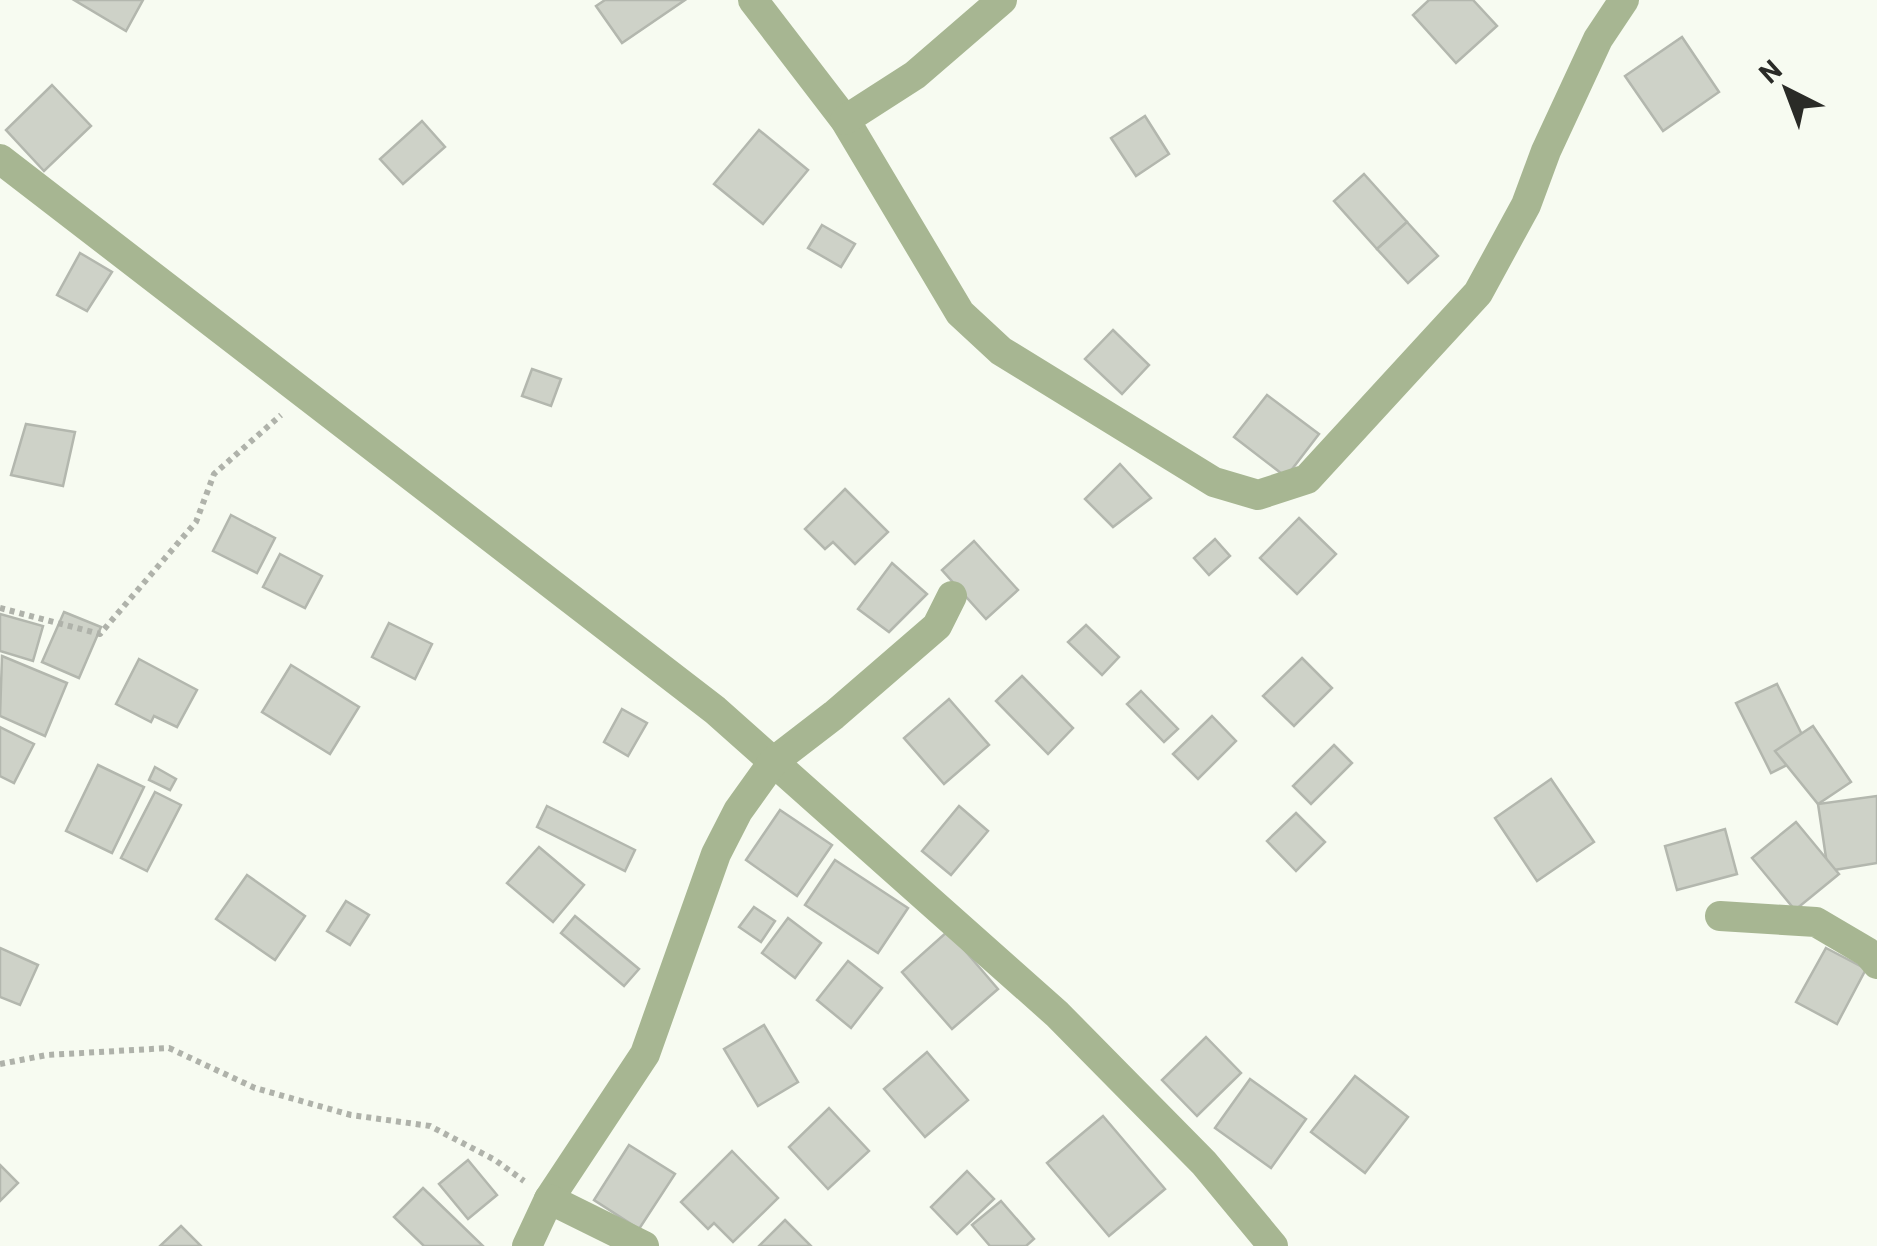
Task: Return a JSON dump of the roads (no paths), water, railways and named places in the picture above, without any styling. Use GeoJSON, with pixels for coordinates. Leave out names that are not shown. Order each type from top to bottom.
{"type":"FeatureCollection","features":[{"type":"Feature","properties":{"kind":"street"},"geometry":{"type":"LineString","coordinates":[[753,0],[845,120],[960,312],[1001,351],[1214,482],[1258,495],[1307,479],[1478,293],[1526,205],[1546,151],[1598,39],[1624,0]]}},
{"type":"Feature","properties":{"kind":"street"},"geometry":{"type":"LineString","coordinates":[[845,120],[915,76],[1002,0]]}},
{"type":"Feature","properties":{"kind":"street"},"geometry":{"type":"LineString","coordinates":[[0,159],[715,710],[1057,1014],[1204,1163],[1273,1246]]}},
{"type":"Feature","properties":{"kind":"street"},"geometry":{"type":"LineString","coordinates":[[527,1246],[550,1199],[645,1054],[716,854],[738,811],[773,762],[937,626],[952,596]]}},
{"type":"Feature","properties":{"kind":"street"},"geometry":{"type":"LineString","coordinates":[[1720,916],[1816,922],[1867,952],[1877,964]]}},
{"type":"Feature","properties":{"kind":"street"},"geometry":{"type":"LineString","coordinates":[[550,1199],[644,1246]]}}]}
